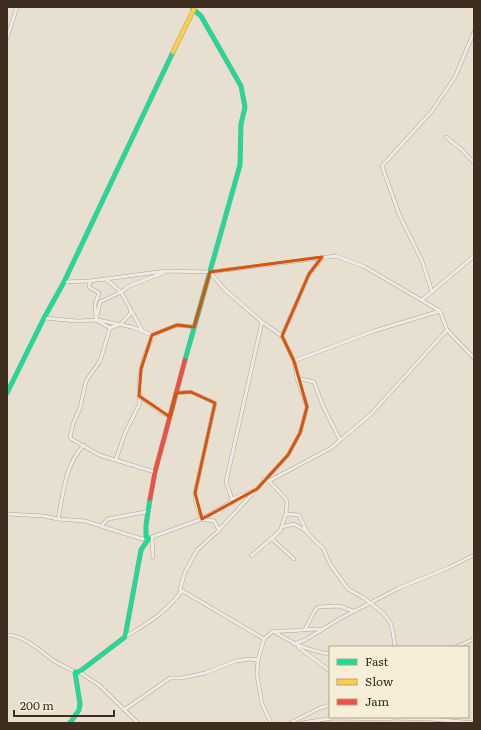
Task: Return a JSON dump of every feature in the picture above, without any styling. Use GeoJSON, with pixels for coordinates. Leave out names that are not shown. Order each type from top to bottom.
{"type":"FeatureCollection","features":[{"type":"Feature","properties":{"kind":"street"},"geometry":{"type":"LineString","coordinates":[[7,38],[17,7]]}},
{"type":"Feature","properties":{"kind":"street"},"geometry":{"type":"LineString","coordinates":[[7,393],[44,318],[64,282],[194,8],[201,16],[233,70],[241,86],[245,107],[241,124],[240,165],[155,472],[146,525],[154,557]]}},
{"type":"Feature","properties":{"kind":"street"},"geometry":{"type":"LineString","coordinates":[[432,292],[422,261],[399,214],[382,166],[432,111],[455,77],[474,32]]}},
{"type":"Feature","properties":{"kind":"street"},"geometry":{"type":"LineString","coordinates":[[446,137],[461,149],[474,163]]}},
{"type":"Feature","properties":{"kind":"street"},"geometry":{"type":"LineString","coordinates":[[64,282],[90,281],[166,271],[210,272],[336,256],[365,267],[440,311],[447,330],[473,357]]}},
{"type":"Feature","properties":{"kind":"street"},"geometry":{"type":"LineString","coordinates":[[422,300],[474,256]]}},
{"type":"Feature","properties":{"kind":"street"},"geometry":{"type":"LineString","coordinates":[[282,336],[309,274],[322,257]]}},
{"type":"Feature","properties":{"kind":"street"},"geometry":{"type":"LineString","coordinates":[[96,320],[100,302],[121,292],[129,286],[166,271]]}},
{"type":"Feature","properties":{"kind":"street"},"geometry":{"type":"LineString","coordinates":[[77,672],[165,611],[181,592],[180,589],[185,572],[197,550],[218,530],[288,455],[300,433],[307,407],[297,378],[294,361],[282,336],[262,322],[224,289],[210,272]]}},
{"type":"Feature","properties":{"kind":"street"},"geometry":{"type":"LineString","coordinates":[[106,279],[121,292],[142,330]]}},
{"type":"Feature","properties":{"kind":"street"},"geometry":{"type":"LineString","coordinates":[[90,281],[89,287],[99,293],[95,304],[96,320]]}},
{"type":"Feature","properties":{"kind":"street"},"geometry":{"type":"LineString","coordinates":[[96,320],[110,328],[121,324],[131,313],[130,306]]}},
{"type":"Feature","properties":{"kind":"street"},"geometry":{"type":"LineString","coordinates":[[294,361],[374,331],[440,311]]}},
{"type":"Feature","properties":{"kind":"street"},"geometry":{"type":"LineString","coordinates":[[44,318],[76,321],[96,320],[121,324],[142,330],[152,335],[177,325],[194,327]]}},
{"type":"Feature","properties":{"kind":"street"},"geometry":{"type":"LineString","coordinates":[[7,514],[44,516],[58,519],[85,521],[142,538],[149,538],[202,519],[234,500],[232,499],[226,482],[262,322]]}},
{"type":"Feature","properties":{"kind":"street"},"geometry":{"type":"LineString","coordinates":[[110,328],[100,361],[86,381],[80,408],[73,424],[70,438],[99,455],[155,472]]}},
{"type":"Feature","properties":{"kind":"street"},"geometry":{"type":"LineString","coordinates":[[269,481],[331,448],[371,414],[447,330]]}},
{"type":"Feature","properties":{"kind":"street"},"geometry":{"type":"LineString","coordinates":[[116,459],[125,433],[140,403],[139,384],[141,369],[146,351],[153,337],[152,335]]}},
{"type":"Feature","properties":{"kind":"street"},"geometry":{"type":"LineString","coordinates":[[297,378],[314,382],[323,406],[340,440]]}},
{"type":"Feature","properties":{"kind":"street"},"geometry":{"type":"LineString","coordinates":[[176,393],[191,392],[215,403],[195,493],[195,500],[202,519]]}},
{"type":"Feature","properties":{"kind":"street"},"geometry":{"type":"LineString","coordinates":[[139,396],[154,408],[170,417]]}},
{"type":"Feature","properties":{"kind":"street"},"geometry":{"type":"LineString","coordinates":[[58,519],[70,464],[84,445]]}},
{"type":"Feature","properties":{"kind":"street"},"geometry":{"type":"LineString","coordinates":[[251,556],[280,531],[286,514],[285,498],[269,481],[264,480]]}},
{"type":"Feature","properties":{"kind":"street"},"geometry":{"type":"LineString","coordinates":[[232,499],[257,489]]}},
{"type":"Feature","properties":{"kind":"street"},"geometry":{"type":"LineString","coordinates":[[101,526],[108,519],[149,510]]}},
{"type":"Feature","properties":{"kind":"street"},"geometry":{"type":"LineString","coordinates":[[286,514],[299,515],[307,532]]}},
{"type":"Feature","properties":{"kind":"street"},"geometry":{"type":"LineString","coordinates":[[202,519],[214,520],[218,530]]}},
{"type":"Feature","properties":{"kind":"street"},"geometry":{"type":"LineString","coordinates":[[282,527],[294,524],[307,532],[323,548],[330,564],[348,589],[354,591],[383,613],[390,622],[395,646]]}},
{"type":"Feature","properties":{"kind":"street"},"geometry":{"type":"LineString","coordinates":[[126,637],[141,550],[149,538]]}},
{"type":"Feature","properties":{"kind":"street"},"geometry":{"type":"LineString","coordinates":[[271,538],[294,559]]}},
{"type":"Feature","properties":{"kind":"street"},"geometry":{"type":"LineString","coordinates":[[294,644],[305,640],[353,611],[399,588],[448,568],[474,555]]}},
{"type":"Feature","properties":{"kind":"street"},"geometry":{"type":"LineString","coordinates":[[180,589],[264,639]]}},
{"type":"Feature","properties":{"kind":"street"},"geometry":{"type":"LineString","coordinates":[[305,629],[311,622],[318,607],[339,606],[353,611]]}},
{"type":"Feature","properties":{"kind":"street"},"geometry":{"type":"LineString","coordinates":[[271,723],[262,704],[257,675],[258,660],[264,639],[273,631],[290,632],[305,629],[322,629]]}},
{"type":"Feature","properties":{"kind":"street"},"geometry":{"type":"LineString","coordinates":[[273,631],[294,644],[329,670]]}},
{"type":"Feature","properties":{"kind":"street"},"geometry":{"type":"LineString","coordinates":[[7,635],[16,636],[27,642],[54,662],[77,672],[99,685],[138,723]]}},
{"type":"Feature","properties":{"kind":"street"},"geometry":{"type":"LineString","coordinates":[[458,646],[474,639]]}},
{"type":"Feature","properties":{"kind":"street"},"geometry":{"type":"LineString","coordinates":[[294,644],[315,652],[329,654]]}},
{"type":"Feature","properties":{"kind":"street"},"geometry":{"type":"LineString","coordinates":[[124,710],[170,678],[182,678],[205,673],[236,661],[258,660]]}},
{"type":"Feature","properties":{"kind":"street"},"geometry":{"type":"LineString","coordinates":[[70,723],[79,710],[80,704],[77,672]]}},
{"type":"Feature","properties":{"kind":"street"},"geometry":{"type":"LineString","coordinates":[[291,723],[329,705]]}},
{"type":"Feature","properties":{"kind":"street"},"geometry":{"type":"LineString","coordinates":[[302,723],[333,718],[431,719],[474,722]]}},
{"type":"Feature","properties":{"kind":"street"},"geometry":{"type":"LineString","coordinates":[[291,723],[296,723]]}},
{"type":"Feature","properties":{"kind":"highlighted area"},"geometry":{"type":"Polygon","coordinates":[[[322,257],[309,274],[282,336],[294,361],[307,407],[300,433],[288,455],[257,489],[202,519],[195,493],[215,403],[191,392],[176,393],[170,417],[139,396],[141,369],[152,335],[177,325],[194,327],[210,272],[322,257]]]}},
{"type":"Feature","properties":{"kind":"traffic: fast"},"geometry":{"type":"LineString","coordinates":[[185,360],[240,165],[241,124],[245,107],[241,86],[201,16],[193,9]]}},
{"type":"Feature","properties":{"kind":"traffic: fast"},"geometry":{"type":"LineString","coordinates":[[7,393],[44,318],[64,282],[173,52]]}},
{"type":"Feature","properties":{"kind":"traffic: fast"},"geometry":{"type":"LineString","coordinates":[[70,723],[79,710],[80,704],[75,672],[79,672],[125,637],[141,550],[149,538],[146,538],[146,525],[150,499]]}},
{"type":"Feature","properties":{"kind":"traffic: slow"},"geometry":{"type":"LineString","coordinates":[[173,52],[195,7]]}},
{"type":"Feature","properties":{"kind":"traffic: jam"},"geometry":{"type":"LineString","coordinates":[[150,499],[155,472],[185,360]]}}]}
